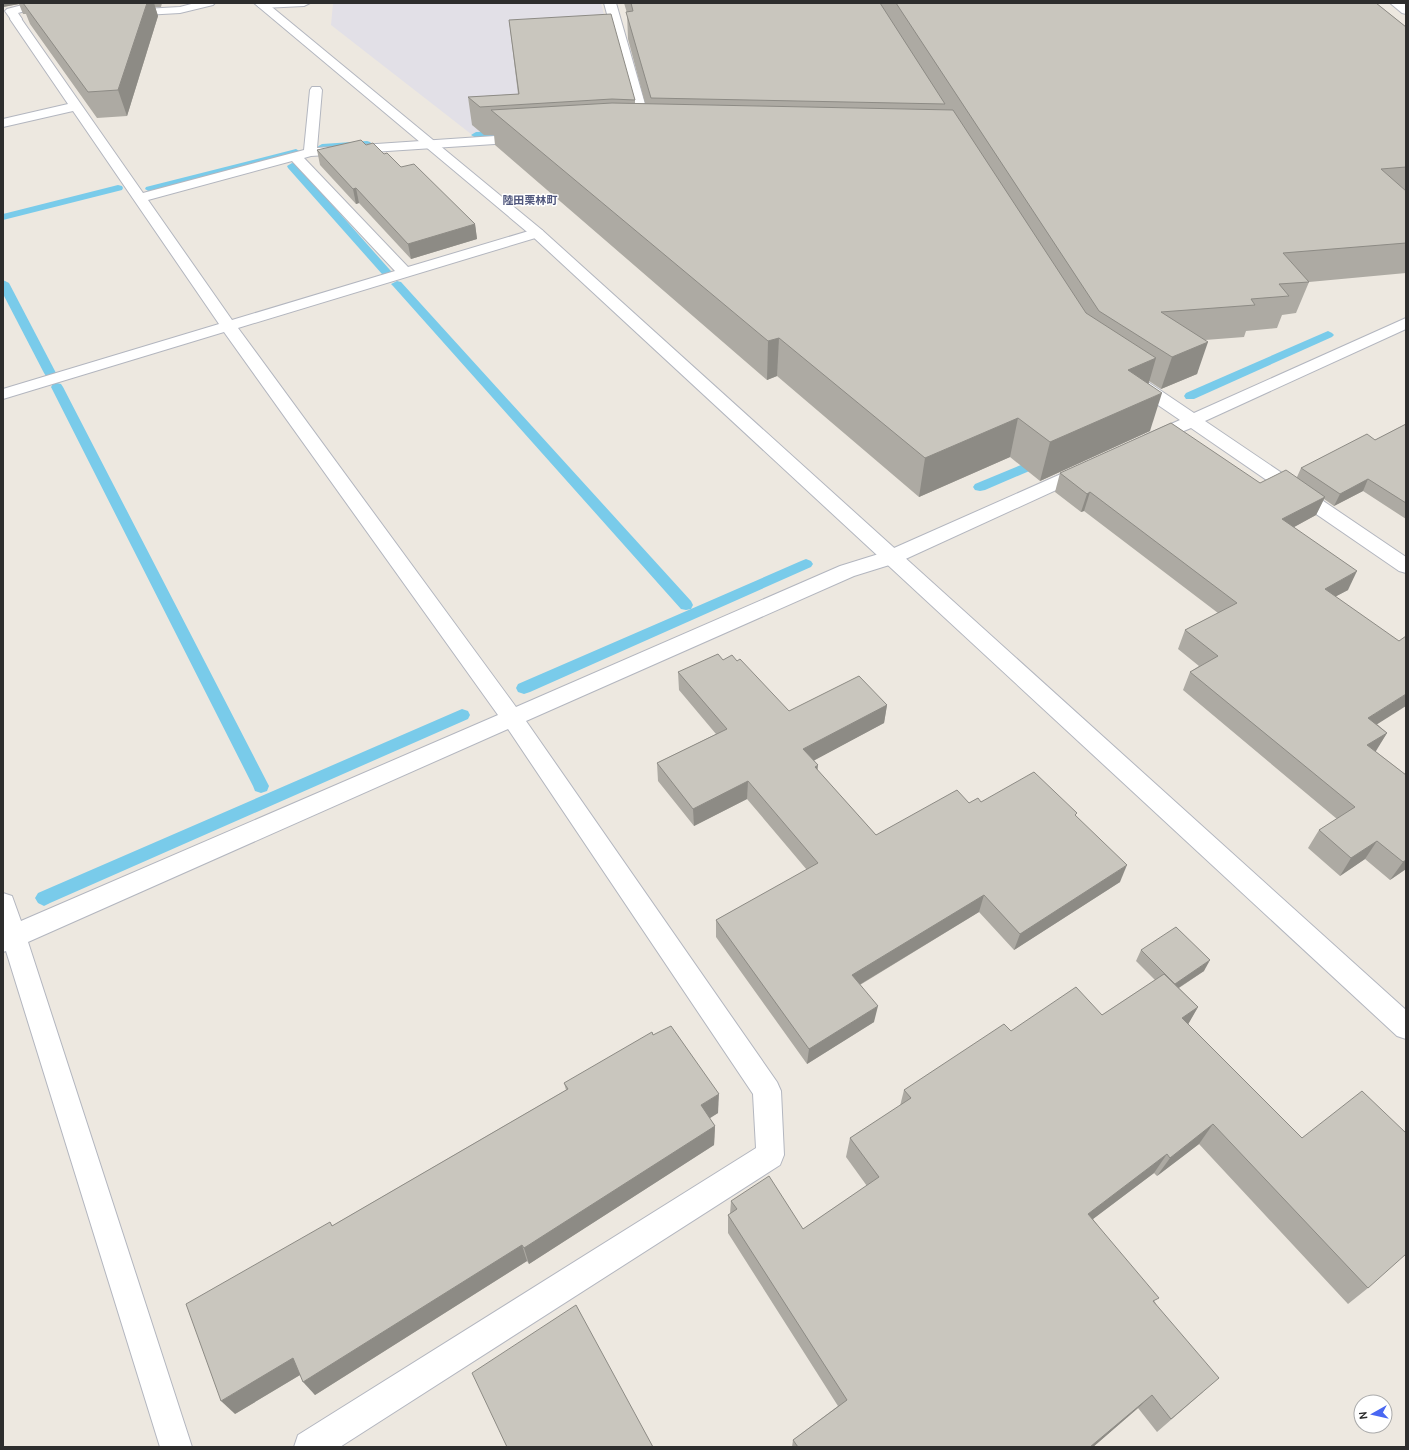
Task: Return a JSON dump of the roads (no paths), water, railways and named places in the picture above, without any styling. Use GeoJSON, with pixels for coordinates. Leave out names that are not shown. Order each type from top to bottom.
{"type":"FeatureCollection","features":[{"type":"Feature","properties":{"kind":"street"},"geometry":{"type":"LineString","coordinates":[[43,3],[11,11],[228,326],[512,718],[767,1090],[770,1155],[310,1447]]}},
{"type":"Feature","properties":{"kind":"street"},"geometry":{"type":"LineString","coordinates":[[118,13],[180,10],[209,3]]}},
{"type":"Feature","properties":{"kind":"street"},"geometry":{"type":"LineString","coordinates":[[261,4],[304,3]]}},
{"type":"Feature","properties":{"kind":"street"},"geometry":{"type":"LineString","coordinates":[[610,3],[640,133],[662,133]]}},
{"type":"Feature","properties":{"kind":"street"},"geometry":{"type":"LineString","coordinates":[[1396,3],[1406,11]]}},
{"type":"Feature","properties":{"kind":"street"},"geometry":{"type":"LineString","coordinates":[[261,4],[537,233],[1406,1027]]}},
{"type":"Feature","properties":{"kind":"street"},"geometry":{"type":"LineString","coordinates":[[3,20],[32,18]]}},
{"type":"Feature","properties":{"kind":"street"},"geometry":{"type":"LineString","coordinates":[[310,152],[316,90]]}},
{"type":"Feature","properties":{"kind":"street"},"geometry":{"type":"LineString","coordinates":[[3,123],[77,106]]}},
{"type":"Feature","properties":{"kind":"street"},"geometry":{"type":"LineString","coordinates":[[140,198],[310,152],[534,137]]}},
{"type":"Feature","properties":{"kind":"street"},"geometry":{"type":"LineString","coordinates":[[295,156],[405,273]]}},
{"type":"Feature","properties":{"kind":"street"},"geometry":{"type":"LineString","coordinates":[[3,394],[537,233]]}},
{"type":"Feature","properties":{"kind":"street"},"geometry":{"type":"LineString","coordinates":[[1136,446],[1405,324]]}},
{"type":"Feature","properties":{"kind":"street"},"geometry":{"type":"LineString","coordinates":[[1123,373],[1406,566]]}},
{"type":"Feature","properties":{"kind":"street"},"geometry":{"type":"LineString","coordinates":[[8,938],[847,571],[892,557],[1101,462]]}},
{"type":"Feature","properties":{"kind":"street"},"geometry":{"type":"LineString","coordinates":[[3,903],[8,938],[176,1447]]}},
{"type":"Feature","properties":{"kind":"waterway"},"geometry":{"type":"LineString","coordinates":[[476,135],[505,134]]}},
{"type":"Feature","properties":{"kind":"waterway"},"geometry":{"type":"LineString","coordinates":[[322,147],[367,144]]}},
{"type":"Feature","properties":{"kind":"waterway"},"geometry":{"type":"LineString","coordinates":[[150,189],[296,152]]}},
{"type":"Feature","properties":{"kind":"waterway"},"geometry":{"type":"LineString","coordinates":[[292,166],[386,272]]}},
{"type":"Feature","properties":{"kind":"waterway"},"geometry":{"type":"LineString","coordinates":[[3,217],[118,188]]}},
{"type":"Feature","properties":{"kind":"waterway"},"geometry":{"type":"LineString","coordinates":[[3,283],[50,373]]}},
{"type":"Feature","properties":{"kind":"waterway"},"geometry":{"type":"LineString","coordinates":[[397,284],[686,605]]}},
{"type":"Feature","properties":{"kind":"waterway"},"geometry":{"type":"LineString","coordinates":[[1190,396],[1328,335]]}},
{"type":"Feature","properties":{"kind":"waterway"},"geometry":{"type":"LineString","coordinates":[[57,387],[261,786]]}},
{"type":"Feature","properties":{"kind":"waterway"},"geometry":{"type":"LineString","coordinates":[[980,487],[1043,460]]}},
{"type":"Feature","properties":{"kind":"waterway"},"geometry":{"type":"LineString","coordinates":[[524,688],[806,564]]}},
{"type":"Feature","properties":{"kind":"waterway"},"geometry":{"type":"LineString","coordinates":[[44,898],[462,715]]}},
{"type":"Feature","properties":{"kind":"district","name":"陸田栗林町"},"geometry":{"type":"Point","coordinates":[530,200]}}]}
